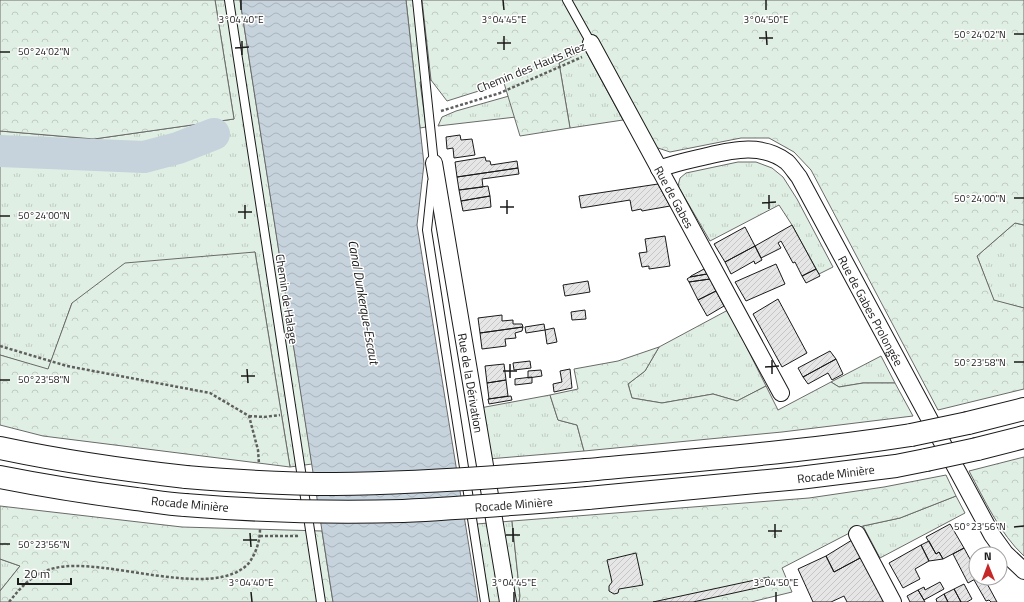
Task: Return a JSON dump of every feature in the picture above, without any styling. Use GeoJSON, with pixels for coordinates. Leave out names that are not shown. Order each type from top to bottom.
{"type":"FeatureCollection","features":[{"type":"Feature","properties":{"kind":"highway"},"geometry":{"type":"LineString","coordinates":[[0,448],[108,468],[186,477],[333,484],[465,479],[586,470],[862,443],[911,435],[1024,409]]}},
{"type":"Feature","properties":{"kind":"highway","name":"Rocade Minière"},"geometry":{"type":"LineString","coordinates":[[0,477],[158,503],[252,510],[328,512],[456,508],[588,498],[799,478],[896,466],[977,449],[1024,437]]}},
{"type":"Feature","properties":{"kind":"street","name":"Rue de Gabes"},"geometry":{"type":"LineString","coordinates":[[593,47],[781,393]]}},
{"type":"Feature","properties":{"kind":"street","name":"Rue de Gabes Prolongée"},"geometry":{"type":"LineString","coordinates":[[659,169],[679,162],[734,150],[748,149],[759,150],[775,155],[787,163],[799,176],[992,535],[1005,553],[1024,571]]}},
{"type":"Feature","properties":{"kind":"street","name":"Rue de la Dérivation"},"geometry":{"type":"LineString","coordinates":[[434,163],[508,602]]}},
{"type":"Feature","properties":{"kind":"street"},"geometry":{"type":"LineString","coordinates":[[856,534],[894,602]]}},
{"type":"Feature","properties":{"kind":"lane","name":"Chemin de Halage"},"geometry":{"type":"LineString","coordinates":[[229,0],[321,602]]}},
{"type":"Feature","properties":{"kind":"lane"},"geometry":{"type":"LineString","coordinates":[[417,0],[434,163],[427,230],[485,602]]}},
{"type":"Feature","properties":{"kind":"lane","name":"Rue de Gabes"},"geometry":{"type":"LineString","coordinates":[[567,0],[593,47]]}},
{"type":"Feature","properties":{"kind":"path","name":"Chemin des Hauts Riez"},"geometry":{"type":"LineString","coordinates":[[429,114],[500,92],[570,63],[593,47]]}},
{"type":"Feature","properties":{"kind":"path"},"geometry":{"type":"LineString","coordinates":[[0,346],[68,366],[210,393],[249,416],[264,417],[292,414]]}},
{"type":"Feature","properties":{"kind":"path"},"geometry":{"type":"LineString","coordinates":[[249,416],[258,450],[259,466]]}},
{"type":"Feature","properties":{"kind":"path"},"geometry":{"type":"LineString","coordinates":[[208,583],[223,580],[236,575],[247,565],[254,556],[260,536],[260,528]]}},
{"type":"Feature","properties":{"kind":"path"},"geometry":{"type":"LineString","coordinates":[[260,536],[311,536]]}},
{"type":"Feature","properties":{"kind":"path"},"geometry":{"type":"LineString","coordinates":[[9,602],[24,583],[40,573],[54,568],[68,566],[90,568],[162,580]]}},
{"type":"Feature","properties":{"kind":"path"},"geometry":{"type":"LineString","coordinates":[[182,583],[194,582]]}},
{"type":"Feature","properties":{"kind":"green space"},"geometry":{"type":"Polygon","coordinates":[[[0,0],[215,0],[234,119],[94,139],[0,131],[0,0]]]}},
{"type":"Feature","properties":{"kind":"green space"},"geometry":{"type":"Polygon","coordinates":[[[215,0],[240,0],[312,464],[290,467],[255,252],[72,303],[48,370],[0,355],[0,131],[94,139],[234,119],[215,0]]]}},
{"type":"Feature","properties":{"kind":"green space"},"geometry":{"type":"Polygon","coordinates":[[[406,0],[422,0],[431,80],[420,82],[426,127],[420,128],[406,0]]]}},
{"type":"Feature","properties":{"kind":"green space"},"geometry":{"type":"Polygon","coordinates":[[[422,0],[1024,0],[1024,225],[1015,223],[977,256],[994,300],[1024,308],[1024,389],[938,410],[811,170],[794,152],[769,138],[741,138],[670,152],[655,147],[599,43],[559,63],[570,128],[520,136],[504,83],[447,101],[431,80],[422,0]]]}},
{"type":"Feature","properties":{"kind":"green space"},"geometry":{"type":"Polygon","coordinates":[[[585,50],[623,120],[570,128],[559,63],[585,50]]]}},
{"type":"Feature","properties":{"kind":"green space"},"geometry":{"type":"Polygon","coordinates":[[[509,96],[516,117],[438,126],[442,117],[456,111],[509,96]]]}},
{"type":"Feature","properties":{"kind":"green space"},"geometry":{"type":"Polygon","coordinates":[[[738,162],[756,162],[772,168],[783,177],[797,199],[833,267],[819,274],[792,225],[779,205],[710,241],[678,186],[680,178],[686,173],[738,162]]]}},
{"type":"Feature","properties":{"kind":"green space"},"geometry":{"type":"Polygon","coordinates":[[[1015,223],[1024,225],[1024,308],[994,301],[977,256],[1015,223]]]}},
{"type":"Feature","properties":{"kind":"green space"},"geometry":{"type":"Polygon","coordinates":[[[255,252],[290,467],[43,436],[0,425],[0,355],[48,369],[72,303],[125,263],[255,252]]]}},
{"type":"Feature","properties":{"kind":"green space"},"geometry":{"type":"Polygon","coordinates":[[[728,310],[766,386],[737,401],[713,394],[662,403],[632,398],[628,384],[645,371],[659,347],[728,310]]]}},
{"type":"Feature","properties":{"kind":"green space"},"geometry":{"type":"Polygon","coordinates":[[[659,347],[645,371],[628,384],[632,398],[662,403],[713,394],[737,401],[766,386],[778,410],[831,382],[839,387],[863,383],[895,383],[913,416],[782,432],[584,451],[577,425],[558,420],[550,395],[578,389],[574,369],[618,361],[659,347]]]}},
{"type":"Feature","properties":{"kind":"green space"},"geometry":{"type":"Polygon","coordinates":[[[881,356],[895,383],[863,383],[839,387],[831,382],[881,356]]]}},
{"type":"Feature","properties":{"kind":"green space"},"geometry":{"type":"Polygon","coordinates":[[[550,395],[558,420],[577,425],[584,451],[488,459],[480,408],[550,395]]]}},
{"type":"Feature","properties":{"kind":"green space"},"geometry":{"type":"Polygon","coordinates":[[[1024,457],[1024,556],[1000,527],[969,471],[1024,457]]]}},
{"type":"Feature","properties":{"kind":"green space"},"geometry":{"type":"Polygon","coordinates":[[[946,475],[956,496],[900,518],[863,526],[782,568],[792,592],[751,602],[519,602],[520,596],[512,521],[809,498],[884,487],[946,475]]]}},
{"type":"Feature","properties":{"kind":"green space"},"geometry":{"type":"Polygon","coordinates":[[[956,496],[965,513],[880,558],[863,526],[900,518],[956,496]]]}},
{"type":"Feature","properties":{"kind":"green space"},"geometry":{"type":"Polygon","coordinates":[[[0,506],[182,527],[322,531],[333,602],[0,602],[0,591],[20,566],[0,559],[0,506]]]}},
{"type":"Feature","properties":{"kind":"green space"},"geometry":{"type":"Polygon","coordinates":[[[512,521],[520,596],[519,602],[514,602],[500,522],[512,521]]]}},
{"type":"Feature","properties":{"kind":"green space"},"geometry":{"type":"Polygon","coordinates":[[[488,523],[503,602],[489,602],[477,524],[488,523]]]}},
{"type":"Feature","properties":{"kind":"green space"},"geometry":{"type":"Polygon","coordinates":[[[0,559],[20,566],[0,591],[0,559]]]}},
{"type":"Feature","properties":{"kind":"water","name":"Canal Dunkerque-Escaut"},"geometry":{"type":"Polygon","coordinates":[[[240,0],[406,0],[424,164],[417,225],[478,602],[333,602],[240,0]]]}},
{"type":"Feature","properties":{"kind":"building"},"geometry":{"type":"Polygon","coordinates":[[[460,135],[461,140],[472,139],[475,155],[454,158],[453,148],[447,149],[446,137],[460,135]]]}},
{"type":"Feature","properties":{"kind":"building"},"geometry":{"type":"Polygon","coordinates":[[[485,157],[486,161],[490,161],[491,165],[517,161],[518,168],[457,177],[455,162],[485,157]]]}},
{"type":"Feature","properties":{"kind":"building"},"geometry":{"type":"Polygon","coordinates":[[[518,168],[519,174],[482,179],[483,187],[459,190],[457,177],[518,168]]]}},
{"type":"Feature","properties":{"kind":"building"},"geometry":{"type":"Polygon","coordinates":[[[658,184],[670,206],[642,211],[641,209],[632,211],[630,200],[581,208],[579,196],[658,184]]]}},
{"type":"Feature","properties":{"kind":"building"},"geometry":{"type":"Polygon","coordinates":[[[488,186],[490,196],[461,201],[459,190],[488,186]]]}},
{"type":"Feature","properties":{"kind":"building"},"geometry":{"type":"Polygon","coordinates":[[[490,196],[491,207],[463,211],[461,201],[490,196]]]}},
{"type":"Feature","properties":{"kind":"building"},"geometry":{"type":"Polygon","coordinates":[[[792,225],[816,269],[802,276],[795,262],[793,263],[781,241],[778,243],[781,248],[761,258],[755,246],[792,225]]]}},
{"type":"Feature","properties":{"kind":"building"},"geometry":{"type":"Polygon","coordinates":[[[745,227],[755,246],[725,262],[714,244],[745,227]]]}},
{"type":"Feature","properties":{"kind":"building"},"geometry":{"type":"Polygon","coordinates":[[[665,236],[670,266],[649,269],[649,266],[642,267],[639,253],[647,252],[645,239],[665,236]]]}},
{"type":"Feature","properties":{"kind":"building"},"geometry":{"type":"Polygon","coordinates":[[[755,246],[762,260],[755,264],[754,261],[731,274],[725,262],[755,246]]]}},
{"type":"Feature","properties":{"kind":"building"},"geometry":{"type":"Polygon","coordinates":[[[776,264],[785,284],[746,301],[735,282],[776,264]]]}},
{"type":"Feature","properties":{"kind":"building"},"geometry":{"type":"Polygon","coordinates":[[[704,269],[707,274],[690,277],[691,276],[704,269]]]}},
{"type":"Feature","properties":{"kind":"building"},"geometry":{"type":"Polygon","coordinates":[[[816,269],[820,276],[806,283],[802,276],[816,269]]]}},
{"type":"Feature","properties":{"kind":"building"},"geometry":{"type":"Polygon","coordinates":[[[707,274],[710,279],[689,282],[687,279],[690,277],[707,274]]]}},
{"type":"Feature","properties":{"kind":"building"},"geometry":{"type":"Polygon","coordinates":[[[710,279],[716,291],[698,300],[689,282],[710,279]]]}},
{"type":"Feature","properties":{"kind":"building"},"geometry":{"type":"Polygon","coordinates":[[[588,281],[590,292],[565,296],[563,285],[588,281]]]}},
{"type":"Feature","properties":{"kind":"building"},"geometry":{"type":"Polygon","coordinates":[[[716,291],[724,306],[707,316],[698,300],[716,291]]]}},
{"type":"Feature","properties":{"kind":"building"},"geometry":{"type":"Polygon","coordinates":[[[778,299],[807,353],[782,367],[753,314],[778,299]]]}},
{"type":"Feature","properties":{"kind":"building"},"geometry":{"type":"Polygon","coordinates":[[[585,310],[586,319],[572,320],[571,312],[585,310]]]}},
{"type":"Feature","properties":{"kind":"building"},"geometry":{"type":"Polygon","coordinates":[[[502,315],[502,321],[513,320],[513,324],[522,324],[523,327],[480,333],[478,318],[502,315]]]}},
{"type":"Feature","properties":{"kind":"building"},"geometry":{"type":"Polygon","coordinates":[[[544,324],[545,330],[526,333],[525,327],[544,324]]]}},
{"type":"Feature","properties":{"kind":"building"},"geometry":{"type":"Polygon","coordinates":[[[523,327],[522,331],[515,333],[516,338],[505,339],[506,346],[482,349],[480,333],[523,327]]]}},
{"type":"Feature","properties":{"kind":"building"},"geometry":{"type":"Polygon","coordinates":[[[554,328],[557,342],[547,344],[545,330],[554,328]]]}},
{"type":"Feature","properties":{"kind":"building"},"geometry":{"type":"Polygon","coordinates":[[[830,351],[836,359],[803,377],[798,368],[830,351]]]}},
{"type":"Feature","properties":{"kind":"building"},"geometry":{"type":"Polygon","coordinates":[[[836,359],[843,374],[832,380],[828,373],[808,384],[803,377],[836,359]]]}},
{"type":"Feature","properties":{"kind":"building"},"geometry":{"type":"Polygon","coordinates":[[[530,361],[531,368],[514,370],[513,363],[530,361]]]}},
{"type":"Feature","properties":{"kind":"building"},"geometry":{"type":"Polygon","coordinates":[[[504,364],[506,380],[487,383],[485,366],[504,364]]]}},
{"type":"Feature","properties":{"kind":"building"},"geometry":{"type":"Polygon","coordinates":[[[570,369],[572,388],[554,392],[553,384],[562,382],[560,371],[570,369]]]}},
{"type":"Feature","properties":{"kind":"building"},"geometry":{"type":"Polygon","coordinates":[[[541,370],[542,376],[528,378],[528,371],[541,370]]]}},
{"type":"Feature","properties":{"kind":"building"},"geometry":{"type":"Polygon","coordinates":[[[532,377],[532,383],[515,385],[515,379],[532,377]]]}},
{"type":"Feature","properties":{"kind":"building"},"geometry":{"type":"Polygon","coordinates":[[[506,380],[508,396],[489,399],[487,383],[506,380]]]}},
{"type":"Feature","properties":{"kind":"building"},"geometry":{"type":"Polygon","coordinates":[[[511,396],[512,400],[489,404],[488,399],[511,396]]]}},
{"type":"Feature","properties":{"kind":"building"},"geometry":{"type":"Polygon","coordinates":[[[950,524],[964,548],[943,559],[939,552],[936,554],[926,537],[950,524]]]}},
{"type":"Feature","properties":{"kind":"building"},"geometry":{"type":"Polygon","coordinates":[[[852,540],[862,557],[834,572],[826,556],[852,540]]]}},
{"type":"Feature","properties":{"kind":"building"},"geometry":{"type":"Polygon","coordinates":[[[929,541],[936,554],[939,552],[943,559],[929,561],[921,545],[929,541]]]}},
{"type":"Feature","properties":{"kind":"building"},"geometry":{"type":"Polygon","coordinates":[[[921,545],[929,561],[915,569],[920,579],[903,588],[889,563],[921,545]]]}},
{"type":"Feature","properties":{"kind":"building"},"geometry":{"type":"Polygon","coordinates":[[[964,548],[968,555],[968,583],[953,554],[964,548]]]}},
{"type":"Feature","properties":{"kind":"building"},"geometry":{"type":"Polygon","coordinates":[[[636,553],[643,585],[619,589],[618,593],[614,594],[609,591],[609,586],[612,582],[607,560],[636,553]]]}},
{"type":"Feature","properties":{"kind":"building"},"geometry":{"type":"Polygon","coordinates":[[[826,556],[834,572],[862,557],[886,602],[847,602],[844,596],[831,602],[813,602],[798,569],[826,556]]]}},
{"type":"Feature","properties":{"kind":"building"},"geometry":{"type":"Polygon","coordinates":[[[769,577],[770,585],[693,602],[653,602],[769,577]]]}},
{"type":"Feature","properties":{"kind":"building"},"geometry":{"type":"Polygon","coordinates":[[[940,582],[944,589],[924,600],[918,590],[924,587],[925,590],[940,582]]]}},
{"type":"Feature","properties":{"kind":"building"},"geometry":{"type":"Polygon","coordinates":[[[964,584],[972,599],[967,602],[961,602],[954,589],[964,584]]]}},
{"type":"Feature","properties":{"kind":"building"},"geometry":{"type":"Polygon","coordinates":[[[977,586],[988,586],[997,602],[991,602],[989,600],[986,601],[977,586]]]}},
{"type":"Feature","properties":{"kind":"building"},"geometry":{"type":"Polygon","coordinates":[[[954,589],[961,602],[948,602],[944,594],[954,589]]]}},
{"type":"Feature","properties":{"kind":"building"},"geometry":{"type":"Polygon","coordinates":[[[918,590],[925,602],[910,602],[907,596],[918,590]]]}},
{"type":"Feature","properties":{"kind":"building"},"geometry":{"type":"Polygon","coordinates":[[[944,594],[948,602],[937,602],[936,599],[944,594]]]}},
{"type":"Feature","properties":{"kind":"waterway"},"geometry":{"type":"LineString","coordinates":[[0,151],[144,157],[178,148],[214,134]]}}]}
